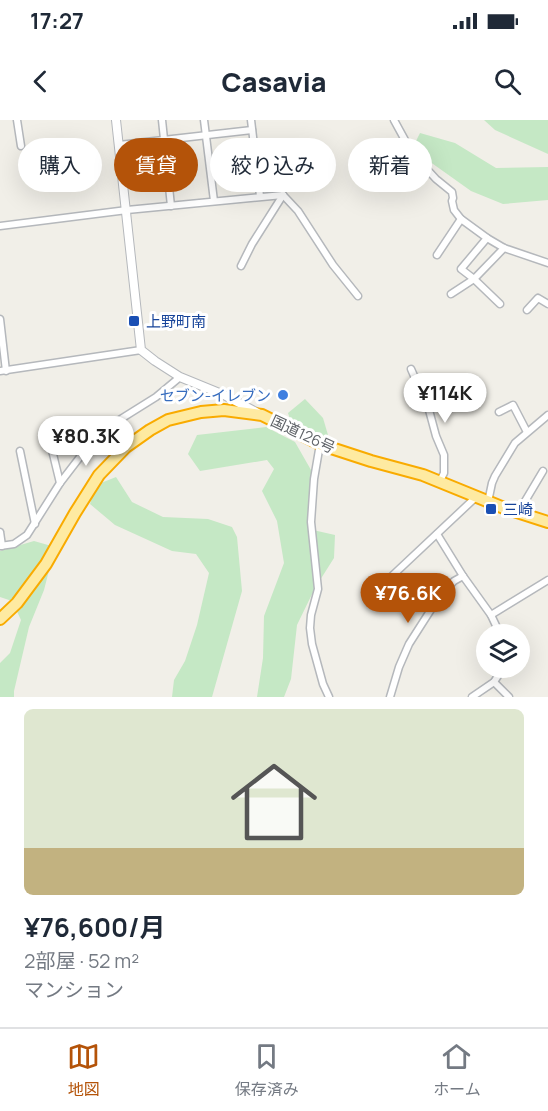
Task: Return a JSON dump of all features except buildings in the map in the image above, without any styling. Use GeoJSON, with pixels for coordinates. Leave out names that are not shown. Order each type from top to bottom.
{"type":"FeatureCollection","features":[{"type":"Feature","properties":{"kind":"highway","name":"国道126号"},"geometry":{"type":"LineString","coordinates":[[0,619],[17,603],[46,564],[99,476],[126,447],[168,420],[201,412],[224,410],[262,415],[320,444],[440,481],[488,502],[548,522]]}},
{"type":"Feature","properties":{"kind":"street"},"geometry":{"type":"LineString","coordinates":[[17,120],[20,138]]}},
{"type":"Feature","properties":{"kind":"street"},"geometry":{"type":"LineString","coordinates":[[116,120],[118,138]]}},
{"type":"Feature","properties":{"kind":"street"},"geometry":{"type":"LineString","coordinates":[[162,120],[164,138]]}},
{"type":"Feature","properties":{"kind":"street"},"geometry":{"type":"LineString","coordinates":[[204,120],[214,201]]}},
{"type":"Feature","properties":{"kind":"street"},"geometry":{"type":"LineString","coordinates":[[251,120],[260,196]]}},
{"type":"Feature","properties":{"kind":"street"},"geometry":{"type":"LineString","coordinates":[[394,120],[412,153],[436,179],[452,192],[454,210],[461,219],[504,248],[548,263]]}},
{"type":"Feature","properties":{"kind":"street"},"geometry":{"type":"LineString","coordinates":[[181,138],[252,130]]}},
{"type":"Feature","properties":{"kind":"street"},"geometry":{"type":"LineString","coordinates":[[125,192],[141,350],[180,376],[262,415]]}},
{"type":"Feature","properties":{"kind":"street"},"geometry":{"type":"LineString","coordinates":[[170,192],[171,206]]}},
{"type":"Feature","properties":{"kind":"street"},"geometry":{"type":"LineString","coordinates":[[241,266],[283,195]]}},
{"type":"Feature","properties":{"kind":"street"},"geometry":{"type":"LineString","coordinates":[[0,226],[127,210],[283,195],[298,211],[333,265],[358,296]]}},
{"type":"Feature","properties":{"kind":"street"},"geometry":{"type":"LineString","coordinates":[[437,255],[461,219]]}},
{"type":"Feature","properties":{"kind":"street"},"geometry":{"type":"LineString","coordinates":[[487,238],[461,269],[500,304]]}},
{"type":"Feature","properties":{"kind":"street"},"geometry":{"type":"LineString","coordinates":[[451,294],[474,279],[504,248]]}},
{"type":"Feature","properties":{"kind":"street"},"geometry":{"type":"LineString","coordinates":[[527,309],[538,298],[548,304]]}},
{"type":"Feature","properties":{"kind":"street"},"geometry":{"type":"LineString","coordinates":[[0,319],[3,371],[141,350]]}},
{"type":"Feature","properties":{"kind":"street"},"geometry":{"type":"LineString","coordinates":[[411,369],[429,410],[444,455],[444,473],[440,481]]}},
{"type":"Feature","properties":{"kind":"street"},"geometry":{"type":"LineString","coordinates":[[0,532],[1,546],[14,544],[27,535],[60,483],[93,440],[156,396],[180,376]]}},
{"type":"Feature","properties":{"kind":"street"},"geometry":{"type":"LineString","coordinates":[[498,412],[513,405],[527,432]]}},
{"type":"Feature","properties":{"kind":"street"},"geometry":{"type":"LineString","coordinates":[[488,502],[498,469],[515,443],[548,415]]}},
{"type":"Feature","properties":{"kind":"street"},"geometry":{"type":"LineString","coordinates":[[320,444],[314,478],[311,522],[318,590],[310,628],[312,644],[328,697]]}},
{"type":"Feature","properties":{"kind":"street"},"geometry":{"type":"LineString","coordinates":[[52,450],[60,483]]}},
{"type":"Feature","properties":{"kind":"street"},"geometry":{"type":"LineString","coordinates":[[20,451],[34,524]]}},
{"type":"Feature","properties":{"kind":"street"},"geometry":{"type":"LineString","coordinates":[[518,513],[543,471]]}},
{"type":"Feature","properties":{"kind":"street"},"geometry":{"type":"LineString","coordinates":[[376,591],[477,496]]}},
{"type":"Feature","properties":{"kind":"street"},"geometry":{"type":"LineString","coordinates":[[437,534],[495,624]]}},
{"type":"Feature","properties":{"kind":"street"},"geometry":{"type":"LineString","coordinates":[[390,697],[399,666],[409,644],[439,597],[454,581],[463,576]]}},
{"type":"Feature","properties":{"kind":"street"},"geometry":{"type":"LineString","coordinates":[[490,615],[548,580]]}},
{"type":"Feature","properties":{"kind":"street"},"geometry":{"type":"LineString","coordinates":[[472,697],[496,678]]}},
{"type":"Feature","properties":{"kind":"street"},"geometry":{"type":"LineString","coordinates":[[494,682],[509,697]]}},
{"type":"Feature","properties":{"kind":"green space"},"geometry":{"type":"Polygon","coordinates":[[[484,120],[548,120],[548,154],[495,130],[484,120]]]}},
{"type":"Feature","properties":{"kind":"green space"},"geometry":{"type":"Polygon","coordinates":[[[420,133],[455,143],[496,168],[548,167],[548,200],[503,204],[471,191],[432,163],[432,138],[418,138],[420,133]]]}},
{"type":"Feature","properties":{"kind":"green space"},"geometry":{"type":"Polygon","coordinates":[[[305,399],[323,418],[328,435],[324,441],[292,425],[288,413],[305,399]]]}},
{"type":"Feature","properties":{"kind":"green space"},"geometry":{"type":"Polygon","coordinates":[[[266,427],[295,442],[311,470],[313,530],[335,535],[334,558],[315,588],[297,625],[291,679],[284,697],[257,697],[263,658],[264,616],[284,563],[277,521],[262,491],[274,469],[267,460],[200,471],[188,454],[197,435],[266,427]]]}},
{"type":"Feature","properties":{"kind":"green space"},"geometry":{"type":"Polygon","coordinates":[[[116,477],[132,502],[163,517],[208,519],[232,527],[237,537],[242,591],[212,697],[172,697],[174,680],[185,661],[197,625],[209,573],[196,554],[172,551],[115,525],[90,504],[96,485],[116,477]]]}},
{"type":"Feature","properties":{"kind":"green space"},"geometry":{"type":"Polygon","coordinates":[[[34,541],[55,547],[44,590],[29,627],[14,697],[0,697],[0,663],[10,653],[21,620],[12,601],[0,597],[0,551],[34,541]]]}},
{"type":"Feature","properties":{"kind":"place","name":"上野町南"},"geometry":{"type":"Point","coordinates":[134,321]}},
{"type":"Feature","properties":{"kind":"place","name":"セブン-イレブン"},"geometry":{"type":"Point","coordinates":[283,395]}},
{"type":"Feature","properties":{"kind":"place","name":"三崎"},"geometry":{"type":"Point","coordinates":[491,509]}}]}
